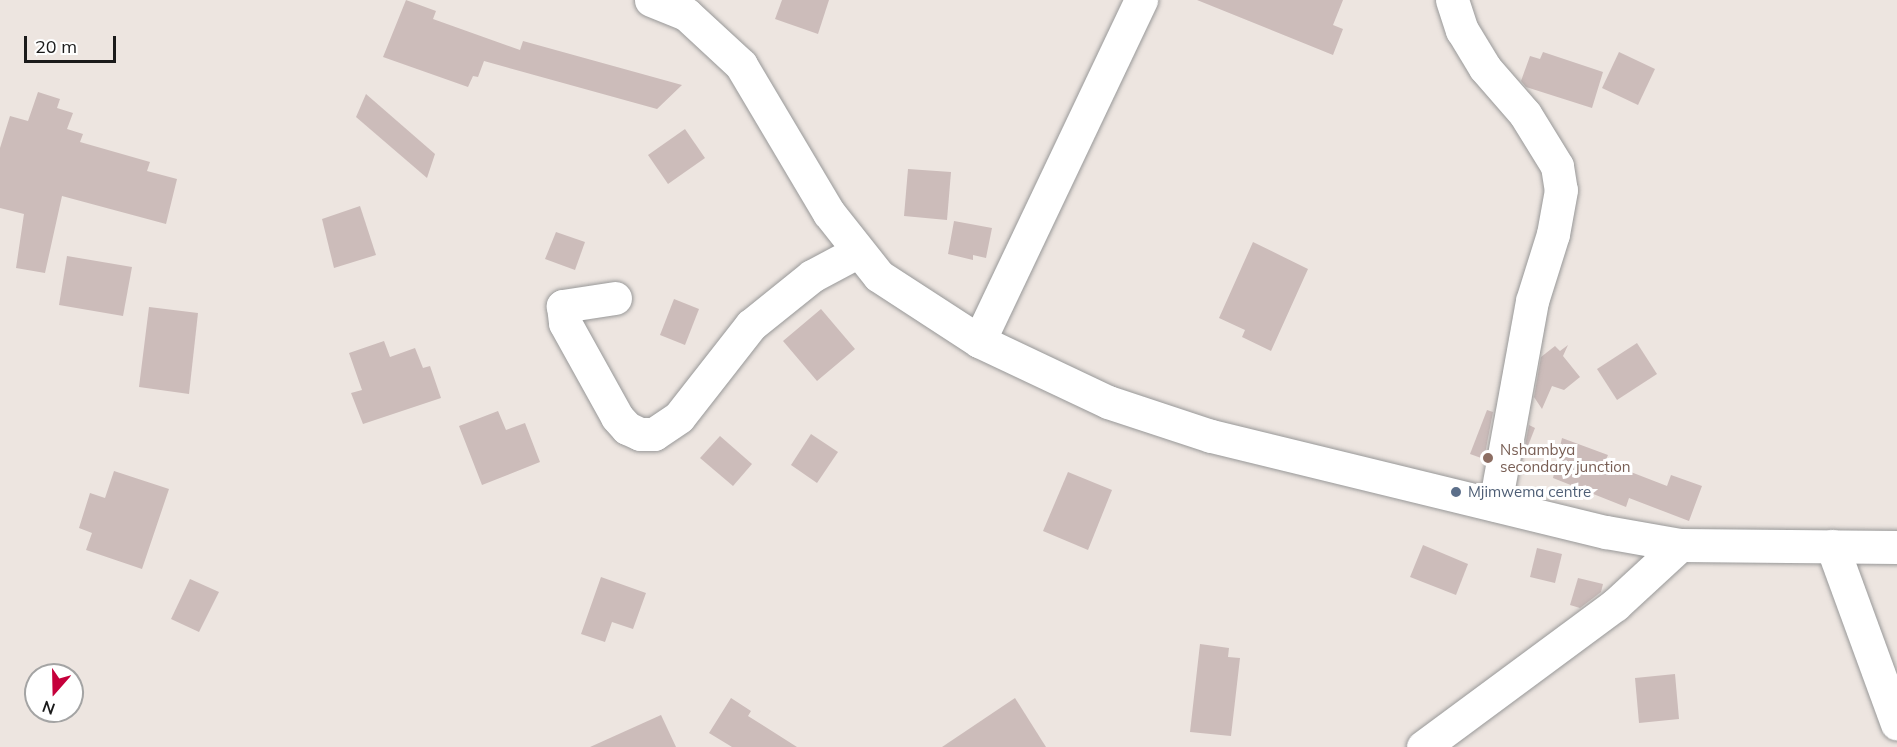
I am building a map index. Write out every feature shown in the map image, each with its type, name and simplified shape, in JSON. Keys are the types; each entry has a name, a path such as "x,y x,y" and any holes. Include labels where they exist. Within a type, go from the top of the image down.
{"street":[{"path":"651,0 686,14 741,65 829,213 879,276 979,341 1108,402 1211,436 1495,505 1547,520 1680,545 1897,547"},
{"path":"979,341 1141,0"},
{"path":"1452,0 1462,30 1485,68 1526,114 1557,166 1561,190 1553,234 1532,302 1495,505"},
{"path":"615,298 563,306 565,323 617,417 627,428 640,434 654,434 680,417 751,325 812,276 858,252"},
{"path":"1423,747 1615,605 1680,545"},
{"path":"1832,546 1897,724"}],"building":[{"path":"406,0 436,11 433,19 520,50 523,41 682,85 657,109 484,61 478,77 473,76 468,87 383,57"},
{"path":"782,0 829,0 818,34 775,19"},
{"path":"1197,0 1343,0 1333,25 1343,29 1333,55"},
{"path":"1543,52 1603,72 1592,108 1526,87 1521,81 1530,56 1540,59"},
{"path":"1619,52 1655,69 1638,105 1602,88"},
{"path":"38,92 60,99 57,108 73,113 67,129 83,134 80,142 150,162 147,171 177,179 166,224 62,196 45,273 16,268 24,214 0,208 0,148 10,116 28,121"},
{"path":"366,94 435,154 427,178 356,117"},
{"path":"685,129 705,158 668,184 648,155"},
{"path":"908,169 951,172 947,220 904,216"},
{"path":"360,206 376,255 334,268 322,219"},
{"path":"954,221 992,228 986,258 973,255 973,260 948,254"},
{"path":"556,232 585,242 575,270 545,259"},
{"path":"1253,242 1308,269 1271,351 1242,337 1245,330 1219,318"},
{"path":"67,256 132,267 123,316 59,305"},
{"path":"674,299 699,309 685,345 660,335"},
{"path":"149,307 198,313 189,394 139,387"},
{"path":"821,309 855,349 817,381 783,341"},
{"path":"384,341 390,357 415,348 423,368 430,366 441,398 363,424 351,393 362,390 349,353"},
{"path":"1637,343 1657,374 1617,400 1597,369"},
{"path":"1568,345 1563,356 1580,377 1564,390 1552,386 1542,409 1534,397 1541,357 1555,346 1560,351"},
{"path":"1487,410 1493,412 1484,459 1470,454"},
{"path":"498,411 506,430 525,423 540,462 482,485 459,426"},
{"path":"1529,425 1535,428 1522,461"},
{"path":"811,434 838,452 817,483 791,465"},
{"path":"720,436 752,464 733,486 700,458"},
{"path":"1562,438 1608,455 1605,462 1667,486 1671,475 1702,486 1689,521 1629,498 1626,507 1553,478"},
{"path":"114,471 169,489 142,569 86,550 92,533 79,528 90,493 105,498"},
{"path":"1068,472 1112,490 1088,550 1043,531"},
{"path":"1423,545 1468,564 1456,595 1410,577"},
{"path":"1537,548 1562,554 1555,583 1530,577"},
{"path":"601,577 646,593 633,629 612,622 605,642 581,634"},
{"path":"1578,578 1603,584 1601,592 1580,608 1570,605"},
{"path":"190,579 219,592 199,632 171,619"},
{"path":"1200,644 1229,648 1228,657 1240,658 1231,736 1190,732"},
{"path":"1675,674 1679,719 1639,723 1635,678"},
{"path":"731,698 751,711 748,716 797,747 732,747 709,733"},
{"path":"1015,698 1046,747 942,747"},
{"path":"661,715 676,747 590,747"}],"place":[{"name":"Nshambya secondary junction","path":"1488,458"},
{"name":"Mjimwema centre","path":"1456,492"}]}
